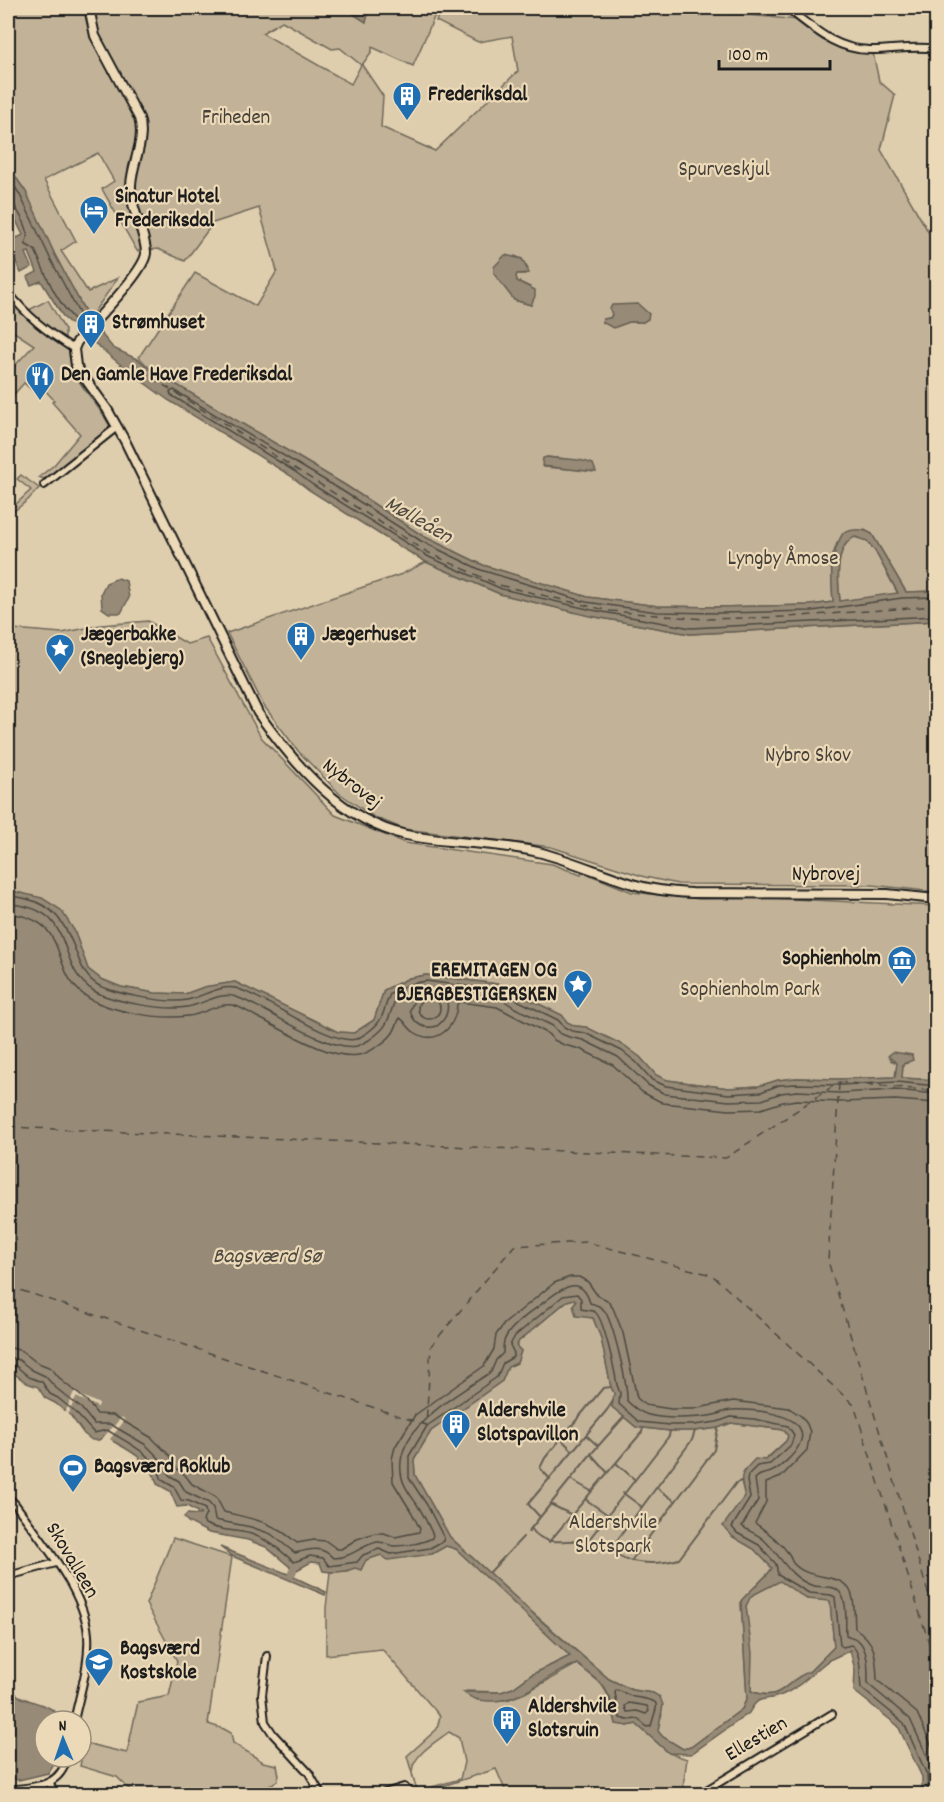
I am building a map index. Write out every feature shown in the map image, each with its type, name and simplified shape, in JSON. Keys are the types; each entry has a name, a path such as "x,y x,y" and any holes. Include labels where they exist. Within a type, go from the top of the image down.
{"street":[{"path":"8,292 26,314 74,348 146,258 146,250 131,194 142,130 139,118 95,36 89,8"},
{"path":"788,8 829,40 841,46 870,51 910,47 936,49"},
{"path":"921,8 936,13"},
{"name":"Nybrovej","path":"74,348 76,366 117,427 258,713 310,778 371,824 408,835 532,851 560,858 634,885 661,891 887,894 936,899"},
{"path":"45,485 117,427"},
{"name":"Skovalleen","path":"8,1497 56,1563 80,1601 88,1634 87,1653 76,1709"},
{"path":"8,1576 56,1563"},
{"path":"267,1656 262,1695 265,1722 309,1773 321,1794"},
{"name":"Ellestien","path":"700,1794 832,1714"},
{"path":"8,1790 50,1783 63,1769"},
{"path":"50,1783 54,1794"},
{"path":"381,1794 404,1787 412,1794"}],"green space":[{"name":"Spurveskjul","path":"8,8 438,8 413,66 372,47 372,51 362,65 383,96 381,127 435,151 518,71 512,36 478,42 436,21 441,8 681,8 798,20 831,44 848,51 873,53 879,81 895,95 881,150 936,245 936,591 906,592 872,534 865,530 837,543 831,561 833,602 811,605 658,606 588,597 483,565 423,536 345,485 150,369 139,357 195,273 256,306 277,271 259,208 213,223 185,261 158,249 137,251 102,189 114,181 98,153 44,180 76,241 61,251 88,292 118,278 89,319 55,255 26,192 8,166","holes":["282,21 332,49 340,48 361,65 351,84 262,33","515,256 522,259 528,269 525,274 516,276 517,281 530,287 531,305 514,300","612,314 644,322 629,322 613,328 604,319 610,318","547,457 566,459 585,470 544,467"]},
{"path":"8,294 26,318 69,351 74,372 110,427 50,477 44,479 39,477 54,465 80,434 52,402 54,400 44,389 34,392 24,383 8,401 8,373 34,345 8,328 10,307"},
{"path":"48,300 65,330 65,338 27,311"},
{"path":"21,475 39,488 14,511 8,506 8,499 15,505 31,490 17,479"},
{"name":"Lyngby Åmose","path":"855,537 867,541 875,551 898,594 840,601 838,575 840,556 848,541"},
{"name":"Nybro Skov","path":"426,562 500,594 590,616 690,634 936,621 936,892 872,885 678,884 645,877 551,847 404,829 374,817 339,793 299,752 264,706 227,633 402,574"},
{"name":"Sophienholm Park","path":"148,621 187,644 207,638 261,737 335,815 405,843 552,864 581,875 583,872 632,892 700,899 771,898 936,906 936,1080 902,1078 903,1064 908,1063 890,1060 897,1063 896,1077 796,1078 778,1080 759,1086 729,1088 667,1080 656,1075 640,1057 586,1027 575,1026 567,1022 562,1015 522,996 505,985 426,975 409,978 384,990 374,1020 354,1033 338,1032 235,982 204,987 185,994 155,993 121,987 101,979 88,969 74,930 14,891 8,890 8,626 13,629 62,633 101,625"},
{"name":"Aldershvile Slotspark","path":"574,1299 589,1317 593,1318 601,1338 614,1393 612,1407 636,1427 695,1431 718,1428 731,1423 784,1430 788,1436 786,1441 741,1481 745,1496 724,1526 733,1537 754,1549 772,1568 741,1601 747,1698 742,1709 691,1747 683,1749 657,1731 662,1715 653,1693 632,1690 609,1679 450,1537 415,1475 414,1459 431,1431 502,1381 508,1367 517,1363 521,1351 516,1346 519,1341 567,1301"},
{"path":"173,1538 232,1557 208,1724 231,1733 233,1743 263,1762 277,1765 279,1776 277,1781 270,1785 277,1794 134,1794 117,1777 90,1769 93,1769 93,1745 127,1753 138,1702 169,1696 177,1661 146,1604"},
{"path":"446,1546 456,1549 570,1656 531,1675 513,1688 501,1692 467,1691 477,1700 507,1700 525,1693 577,1664 602,1685 609,1697 613,1715 628,1726 636,1724 669,1753 687,1759 682,1793 507,1794 496,1769 418,1794 415,1784 418,1791 460,1779 464,1762 459,1738 449,1732 432,1744 416,1760 412,1774 407,1756 437,1729 440,1716 382,1649 326,1655 326,1608 330,1572 347,1571 366,1560 381,1555 432,1554"},
{"path":"780,1581 807,1599 830,1600 834,1647 809,1672 777,1693 761,1694 751,1691 746,1606 750,1596"}],"water":[{"path":"347,8 370,8 366,22 347,10"},
{"path":"8,166 26,192 55,255 89,319 113,348 139,360 150,369 345,485 423,536 483,565 588,597 658,606 811,605 833,602 832,566 838,542 843,533 861,530 872,534 906,592 936,591 936,621 690,634 590,616 500,594 426,562 168,400 132,374 64,318 41,281 31,285 27,277 37,272 29,252 26,253 32,267 21,273 8,245 8,236 13,233 17,238 23,235 8,204","holes":["855,537 867,541 898,593 840,601 840,556 848,541"]},
{"path":"505,255 522,259 529,273 516,276 517,281 535,290 531,305 514,300 494,274 494,267"},
{"path":"638,304 649,314 648,319 643,322 629,322 613,328 602,322 603,319 610,318 612,315 610,309 612,305"},
{"path":"543,458 587,462 593,464 596,472 542,466"},
{"path":"118,578 126,581 129,598 121,613 109,613 102,608 101,593 106,583"},
{"name":"Bagsværd Sø","path":"8,890 42,898 61,910 74,930 88,969 101,979 121,987 155,993 185,994 204,987 235,982 338,1032 354,1033 374,1020 384,990 409,978 426,975 505,985 522,996 562,1015 567,1022 575,1026 586,1027 625,1046 640,1057 656,1075 667,1080 729,1088 759,1086 778,1080 796,1078 895,1077 897,1063 888,1056 893,1052 912,1055 913,1060 903,1064 902,1078 936,1080 936,1794 922,1794 922,1777 898,1726 854,1691 855,1670 850,1650 827,1661 792,1690 774,1698 759,1701 749,1713 691,1754 669,1753 636,1724 628,1726 616,1724 610,1698 603,1685 577,1664 514,1697 489,1701 472,1698 463,1692 501,1692 513,1688 531,1675 570,1656 456,1549 446,1546 432,1554 388,1560 381,1555 366,1560 361,1570 355,1568 339,1572 323,1571 320,1563 311,1562 295,1571 266,1547 248,1540 209,1533 188,1522 184,1517 187,1514 201,1514 187,1506 177,1507 170,1491 157,1484 149,1467 136,1455 104,1436 99,1440 92,1440 84,1434 71,1416 45,1398 38,1387 27,1383 8,1369","holes":["574,1299 576,1316 593,1318 601,1338 614,1393 612,1407 636,1427 695,1431 718,1428 731,1423 784,1430 788,1436 786,1441 766,1460 755,1459 746,1468 742,1476 745,1496 723,1526 733,1537 754,1549 772,1568 741,1601 747,1698 742,1709 691,1747 683,1749 663,1737 658,1731 663,1705 660,1697 653,1693 632,1690 609,1679 540,1620 450,1537 415,1475 414,1459 431,1431 502,1381 508,1367 517,1363 521,1351 516,1346 519,1341 567,1301","780,1581 807,1599 830,1601 834,1647 809,1672 777,1693 770,1695 751,1691 752,1653 746,1606 751,1596"]},
{"path":"220,1547 288,1574 294,1574 294,1577 326,1592 325,1595 232,1556"},
{"path":"8,1686 19,1696 51,1709 33,1709 33,1769 50,1769 48,1773 19,1780 8,1778"}],"pier":[{"path":"74,1392 99,1404 98,1407 76,1397 68,1414 65,1413"},
{"path":"122,1417 125,1420 110,1439 113,1441 111,1444 104,1439 100,1441"}],"waterway":[{"path":"550,1479 540,1468 545,1458 603,1388 611,1387"},
{"path":"540,1517 528,1504 613,1401"},
{"path":"528,1532 624,1417"},
{"path":"549,1542 643,1428"},
{"path":"631,1561 714,1450 718,1428"},
{"path":"587,1542 669,1436 670,1431"},
{"path":"609,1551 692,1440 695,1431"},
{"path":"586,1435 598,1446"},
{"path":"561,1439 572,1450"},
{"path":"591,1454 607,1472"},
{"path":"616,1463 634,1479"},
{"path":"570,1479 591,1491"},
{"path":"531,1528 543,1539 588,1542 632,1561 650,1563 679,1559 736,1483 741,1481"},
{"path":"657,1488 675,1501"},
{"path":"623,1493 642,1507"},
{"path":"585,1499 627,1528"},
{"path":"550,1504 572,1515"},
{"path":"490,1572 523,1537"}],"ferry route":[{"path":"142,368 146,374 427,552 499,585 610,611 703,619 787,617 936,606"},
{"path":"8,1127 726,1158 839,1082 936,1091"},
{"path":"839,1083 828,1261 936,1619"},
{"path":"8,1286 426,1425 431,1346 514,1246 586,1242 712,1275 854,1405 936,1665"}],"place":[{"name":"Frederiksdal","path":"407,122"},
{"name":"Sinatur Hotel Frederiksdal","path":"94,236"},
{"name":"Strømhuset","path":"91,350"},
{"name":"Den Gamle Have Frederiksdal","path":"40,402"},
{"name":"Jægerhuset","path":"301,662"},
{"name":"Jægerbakke (Sneglebjerg)","path":"60,674"},
{"name":"Sophienholm","path":"902,986"},
{"name":"EREMITAGEN OG BJERGBESTIGERSKEN","path":"578,1010"},
{"name":"Aldershvile Slotspavillon","path":"456,1450"},
{"name":"Bagsværd Roklub","path":"73,1494"},
{"name":"Bagsværd Kostskole","path":"99,1688"},
{"name":"Aldershvile Slotsruin","path":"507,1746"}],"park label":[{"name":"Friheden","path":"236,119"}],"water label":[{"name":"Mølleåen","path":"418,521"}]}
